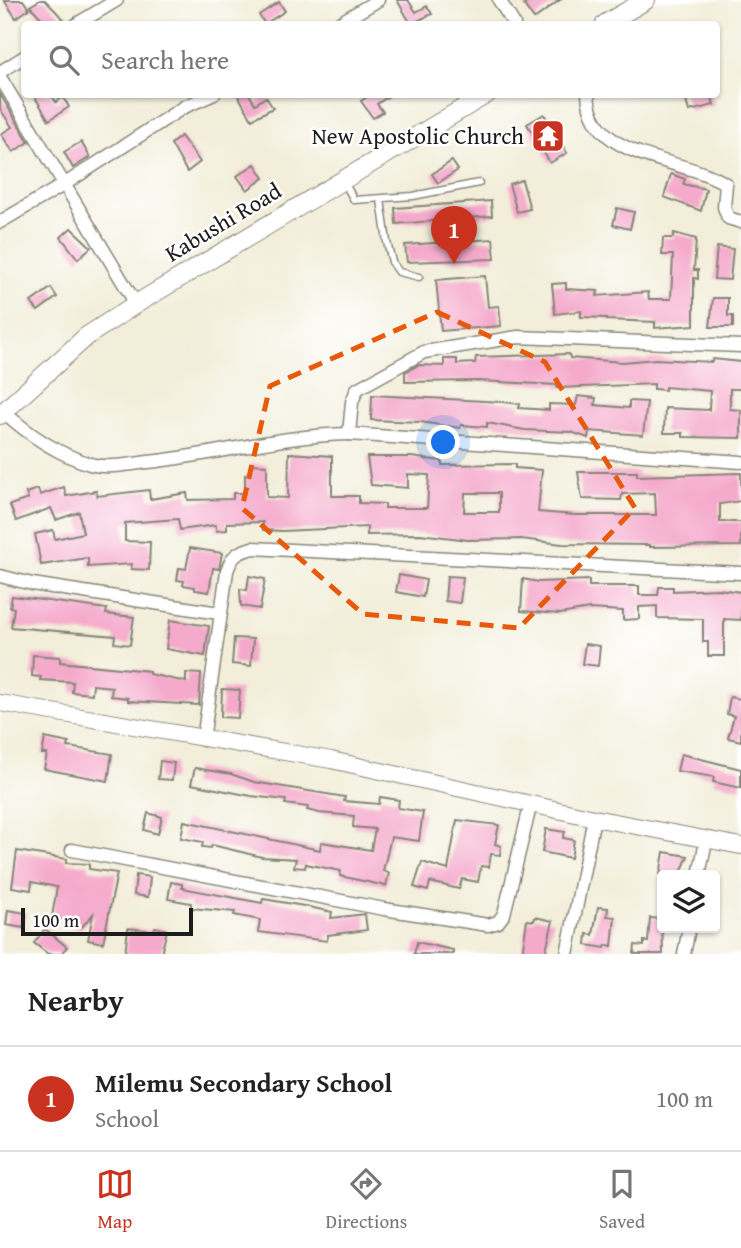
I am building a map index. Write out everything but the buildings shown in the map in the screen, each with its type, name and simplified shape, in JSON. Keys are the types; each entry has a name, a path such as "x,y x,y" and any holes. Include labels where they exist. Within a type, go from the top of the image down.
{"main road":[{"path":"610,21 646,0"},
{"name":"Kabushi Road","path":"2,413 87,336 136,303 480,98"}],"street":[{"path":"82,21 117,0"},
{"path":"343,21 377,0"},
{"path":"499,0 512,21"},
{"path":"21,59 0,75 136,303"},
{"path":"0,222 65,184 184,107 205,98"},
{"path":"589,98 592,118 612,141 667,163 711,175 726,184 724,207 728,218 741,222"},
{"path":"349,435 352,402 357,389 424,352 518,337 741,346"},
{"path":"2,413 27,432 92,464 124,465 194,457 255,444 320,435 741,462"},
{"path":"203,740 219,613 232,557 252,548 741,573"},
{"path":"0,576 32,584 219,613"},
{"path":"0,703 331,760 594,818 741,846"},
{"path":"72,850 384,909 488,925 498,922 504,914 531,803"},
{"path":"567,954 594,818"},
{"path":"700,870 706,841"},
{"path":"684,954 688,933"}],"lane":[{"path":"343,180 354,200 381,200 479,183"},
{"path":"381,200 392,262 399,272 419,277"}],"highlighted area":[{"path":"437,312 545,362 635,508 519,628 363,614 242,508 270,386"}],"place":[{"name":"New Apostolic Church","path":"548,136"},
{"name":"Milemu Secondary School","path":"454,264"}]}
